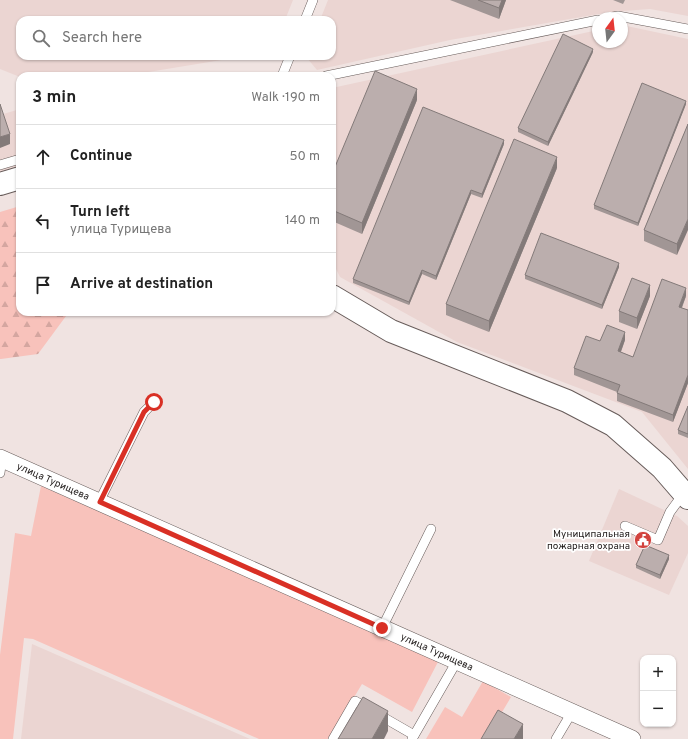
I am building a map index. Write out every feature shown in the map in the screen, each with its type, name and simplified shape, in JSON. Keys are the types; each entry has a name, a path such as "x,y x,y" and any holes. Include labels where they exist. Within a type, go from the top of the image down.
{"street":[{"path":"0,184 16,179"},
{"path":"336,298 391,331 567,401 613,425 662,468 686,496"},
{"name":"улица Турищева","path":"1,463 100,502 572,712 624,738"}],"lane":[{"path":"307,16 313,0"},
{"path":"628,18 688,30"},
{"path":"336,74 592,21"},
{"path":"284,72 288,60"},
{"path":"0,165 16,160"},
{"path":"100,502 144,412 154,402"},
{"path":"625,526 658,540 670,512 686,496"},
{"path":"382,628 431,529"},
{"path":"333,739 355,701 413,737 457,661"},
{"path":"556,739 572,712"}],"shaded area":[{"path":"0,0 293,0 287,16 16,16 16,60 222,60 148,72 16,72 16,75 0,69"},
{"path":"328,0 688,0 688,16 650,9 592,12 592,15 450,40 317,70 309,60 336,60 336,16 322,16"},
{"path":"628,26 688,39 688,469 642,412 457,342 340,277 336,269 336,87 592,31 592,48 628,48"},
{"path":"16,110 16,171 0,177 0,115"},
{"name":"Муниципальная пожарная охрана","path":"619,489 677,516 688,526 688,553 669,595 589,561"},
{"path":"32,644 250,739 21,739"}],"green space":[{"path":"16,207 16,316 66,316 38,354 0,359 0,212"},
{"path":"41,486 439,660 412,712 362,684 329,739 259,739 33,639 24,638 13,739 0,739 0,655 15,533 31,536"},
{"path":"483,681 511,697 486,739 426,739 445,707 462,717"}],"building":[{"path":"478,0 502,0 499,8"},
{"path":"563,34 593,49 548,142 518,128"},
{"path":"375,71 417,89 362,223 336,212 336,164"},
{"path":"642,83 686,101 638,223 594,205"},
{"path":"0,104 10,134 0,137"},
{"path":"423,107 504,140 482,194 471,190 436,276 422,270 409,302 353,279"},
{"path":"688,124 688,219 677,244 644,230"},
{"path":"514,139 557,157 489,321 446,304"},
{"path":"541,233 619,263 602,305 525,275"},
{"path":"632,278 650,285 637,318 619,311"},
{"path":"662,279 686,288 679,307 688,310 688,375 673,415 617,393 620,385 574,368 586,336 600,341 607,325 625,332 618,351 633,357"},
{"path":"688,406 688,434 678,430"},
{"path":"645,545 669,555 660,575 636,565"},
{"path":"363,697 388,711 372,739 338,739"},
{"path":"498,710 523,724 514,739 481,739"}],"place":[{"name":"Муниципальная пожарная охрана","path":"643,540"}],"route":[{"path":"154,402 144,412 100,502 382,628"}]}
